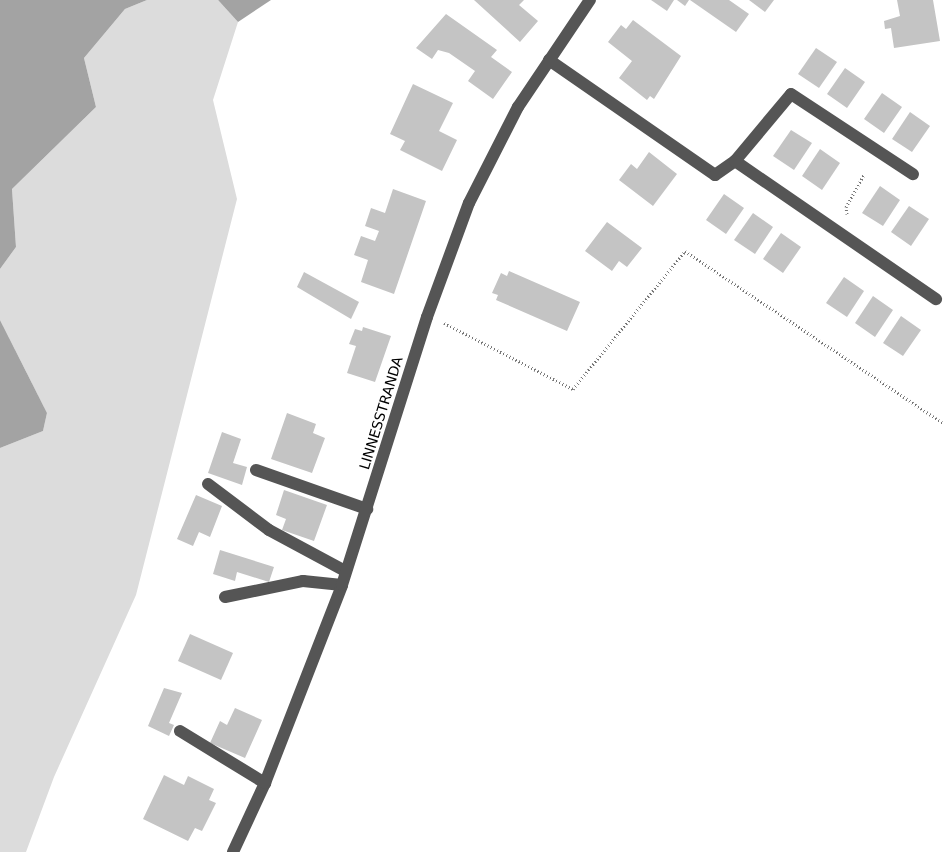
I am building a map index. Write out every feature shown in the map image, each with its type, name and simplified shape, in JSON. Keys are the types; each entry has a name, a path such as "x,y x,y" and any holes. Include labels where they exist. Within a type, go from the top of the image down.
{"street":[{"name":"LINNESSTRANDA","path":"233,852 265,783 342,585 427,316 469,203 501,136 548,60 590,0"},
{"path":"548,60 715,175 736,161 791,94 913,174"},
{"path":"736,161 838,234 936,299"},
{"path":"256,470 367,509"},
{"path":"208,484 269,530 345,572"},
{"path":"225,597 303,581 342,585"},
{"path":"180,731 265,783"}],"path":[{"path":"838,234 864,174"},
{"path":"427,316 513,354 573,389 685,251 943,423"}],"shaded area":[{"path":"0,0 147,0 125,9 84,58 96,107 12,189 16,247 0,269"},
{"path":"147,0 218,0 238,22 213,100 237,199 136,595 54,777 26,852 0,852 0,448 43,431 47,413 0,320 0,269 16,247 12,189 96,107 84,58 125,9"},
{"path":"218,0 271,0 238,22"},
{"path":"0,320 47,413 43,431 0,448"}],"building":[{"path":"474,0 524,0 519,5 538,21 520,42"},
{"path":"651,0 674,0 667,11"},
{"path":"677,0 689,0 685,6"},
{"path":"690,0 729,0 749,14 736,32"},
{"path":"749,0 774,0 765,12"},
{"path":"897,0 933,0 940,41 894,48 891,28 885,29 884,21 900,16"},
{"path":"446,14 497,50 491,57 512,72 493,99 468,81 475,71 449,53 438,50 432,59 416,48"},
{"path":"633,20 681,56 654,99 650,96 647,100 619,78 632,61 608,42 621,25 626,29"},
{"path":"816,48 837,62 819,88 798,74"},
{"path":"845,68 865,82 847,108 827,94"},
{"path":"413,84 453,103 439,131 457,140 442,171 400,150 405,141 390,134"},
{"path":"882,93 902,107 884,133 864,119"},
{"path":"910,112 930,126 912,152 892,139"},
{"path":"791,130 812,143 794,170 773,156"},
{"path":"820,149 840,163 822,190 802,176"},
{"path":"649,152 677,174 653,206 619,180 631,164 637,169"},
{"path":"880,186 900,200 883,226 862,213"},
{"path":"393,189 426,201 394,294 361,282 368,260 354,255 361,236 375,241 379,231 365,226 371,208 385,213"},
{"path":"724,194 744,208 726,234 706,220"},
{"path":"909,206 929,219 911,246 891,232"},
{"path":"753,213 773,227 755,254 734,240"},
{"path":"607,222 642,248 627,267 619,261 612,271 585,251"},
{"path":"781,233 801,247 783,273 763,259"},
{"path":"509,271 580,302 567,331 496,300 498,295 492,293 501,273 507,276"},
{"path":"304,272 359,302 351,319 297,287"},
{"path":"844,277 864,291 847,317 826,303"},
{"path":"873,296 893,310 875,337 855,323"},
{"path":"901,316 921,330 903,356 883,343"},
{"path":"363,327 391,336 375,382 347,373 356,346 349,344 355,329 362,331"},
{"path":"287,413 316,424 313,433 325,438 312,473 271,459"},
{"path":"222,432 241,439 233,463 247,467 242,485 208,473"},
{"path":"284,490 327,505 314,541 282,530 286,519 276,515"},
{"path":"196,495 222,506 210,537 199,532 193,546 177,539"},
{"path":"220,550 274,567 269,582 237,572 235,581 213,574"},
{"path":"190,634 233,653 221,680 178,661"},
{"path":"164,688 182,693 169,723 174,725 169,736 148,726"},
{"path":"235,708 262,720 245,758 210,743 220,721 227,725"},
{"path":"164,775 184,785 188,776 214,789 209,800 216,803 202,831 195,828 188,841 143,819"}]}
